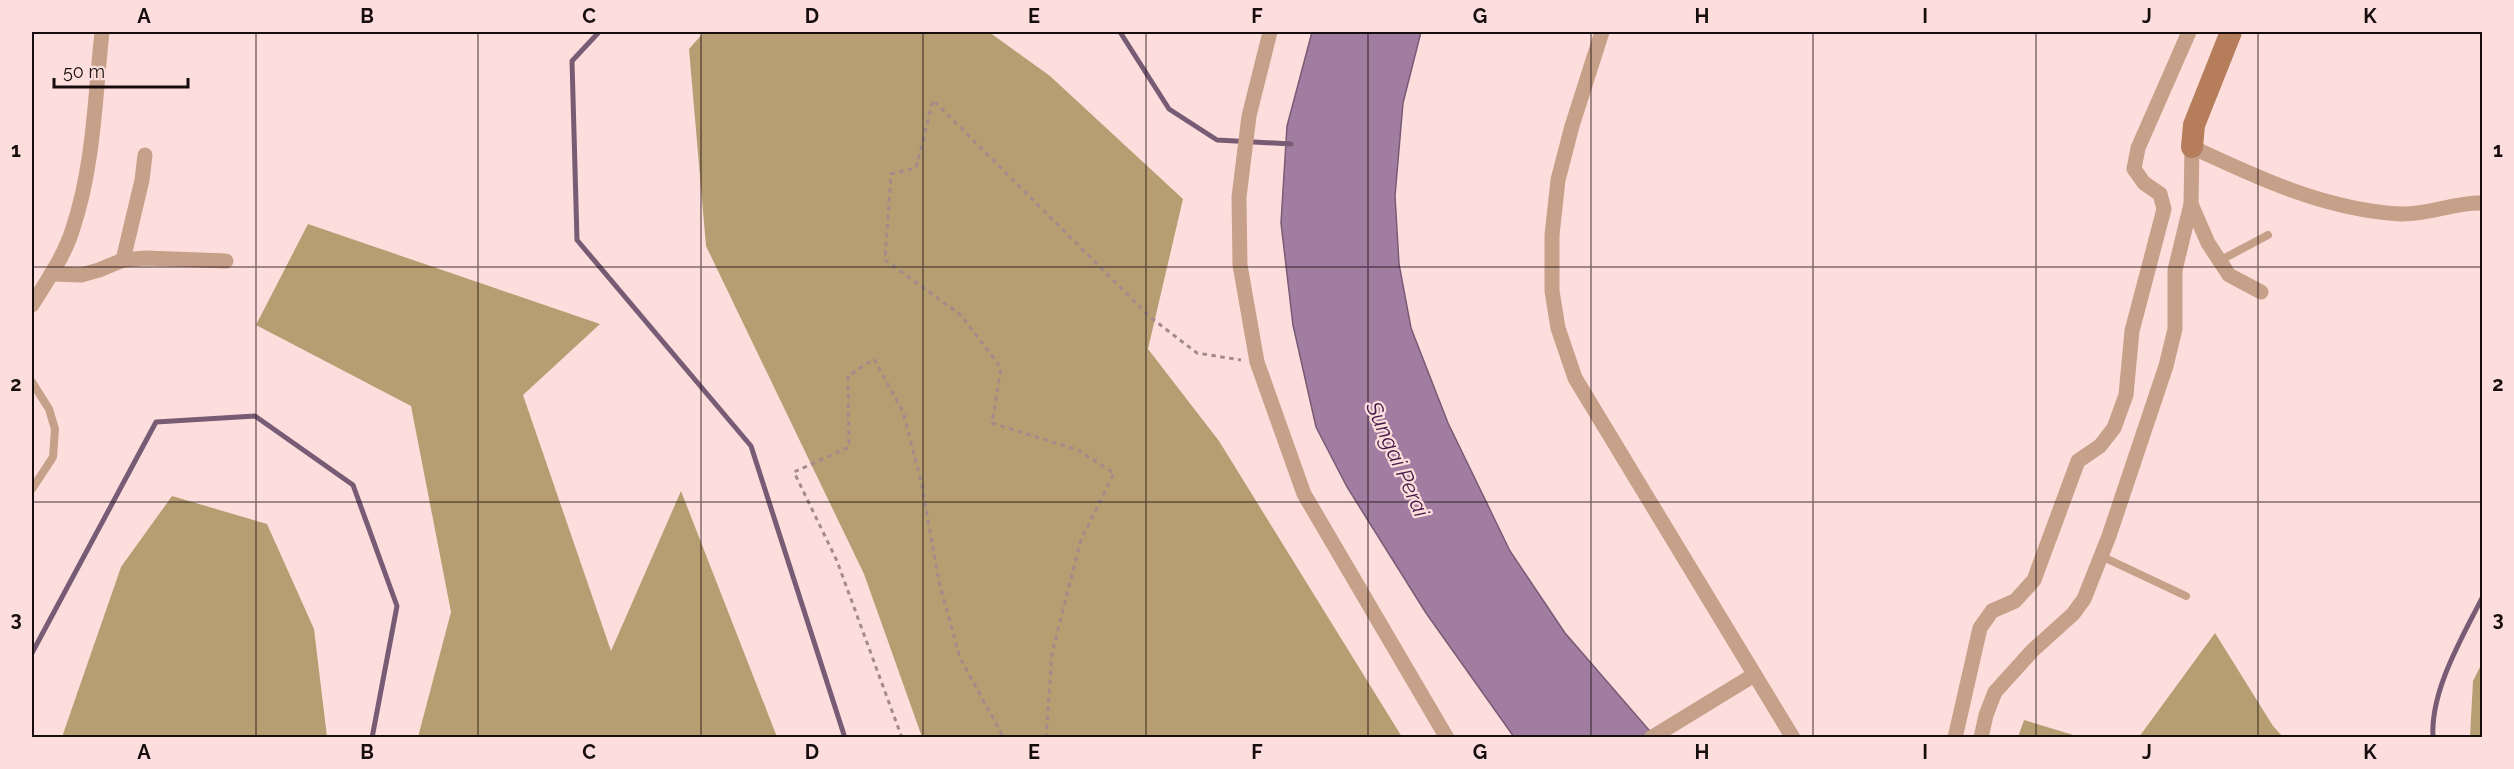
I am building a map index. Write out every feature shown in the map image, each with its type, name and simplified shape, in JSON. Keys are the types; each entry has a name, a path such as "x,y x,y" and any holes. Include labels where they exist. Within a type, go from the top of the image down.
{"street":[{"path":"32,304 51,274 73,229 86,178 102,32"},
{"path":"1270,32 1249,116 1239,197 1240,265 1257,362 1304,494 1448,738"},
{"path":"1602,32 1572,126 1558,180 1552,235 1552,291 1558,328 1575,378 1793,738"},
{"path":"1955,738 1980,628 1992,611 2015,601 2034,580 2078,461 2100,446 2114,428 2126,395 2132,331 2164,209 2160,194 2144,183 2134,169 2138,148 2189,32"},
{"path":"1981,738 1986,715 1995,692 2032,651 2073,614 2084,599 2101,556 2166,366 2175,329 2175,270 2191,204 2194,124 2231,32"},
{"path":"2192,147 2293,192 2357,208 2403,214 2463,202 2482,203"},
{"path":"123,260 142,180 145,155"},
{"path":"2191,204 2218,262 2229,275 2261,292"},
{"path":"51,274 81,274 99,270 123,260 146,258 226,261"},
{"path":"1651,738 1754,675"}],"lane":[{"path":"2218,262 2268,235"},
{"path":"32,382 49,409 55,429 53,457 32,489"},
{"path":"2101,556 2186,596"}],"path":[{"path":"1046,738 1052,653 1081,540 1114,473 1078,450 992,423 1001,368 961,315 885,260 891,174 916,168 933,100 1150,317 1197,352 1257,362"},
{"path":"902,738 837,561 794,472 849,447 848,376 874,359 903,412 921,481 939,582 960,658 1004,738"}],"shaded area":[{"path":"704,32 989,32 1050,76 1183,199 1148,349 1219,441 1402,737 922,737 864,574 706,246 689,49"},
{"path":"308,224 600,324 523,395 611,651 681,491 777,737 418,737 451,612 411,406 256,325"},
{"path":"172,496 267,524 314,629 327,737 62,737 121,567"},
{"path":"2215,633 2273,726 2283,737 2139,737"},
{"path":"2482,663 2482,737 2470,737 2473,681"},
{"path":"2024,720 2080,737 2018,737"}],"water":[{"name":"Sungai Perai","path":"1312,32 1421,32 1403,103 1395,196 1399,264 1411,328 1448,423 1510,551 1565,633 1655,737 1514,737 1426,613 1347,487 1316,427 1293,325 1281,223 1287,126"}],"waterway":[{"path":"599,32 572,61 577,240 751,446 845,738"},
{"path":"1120,32 1169,109 1217,140 1291,144"},
{"path":"32,653 156,422 255,416 353,485 397,606 372,738"},
{"path":"2433,738 2433,720 2442,684 2457,647 2482,598"}]}
